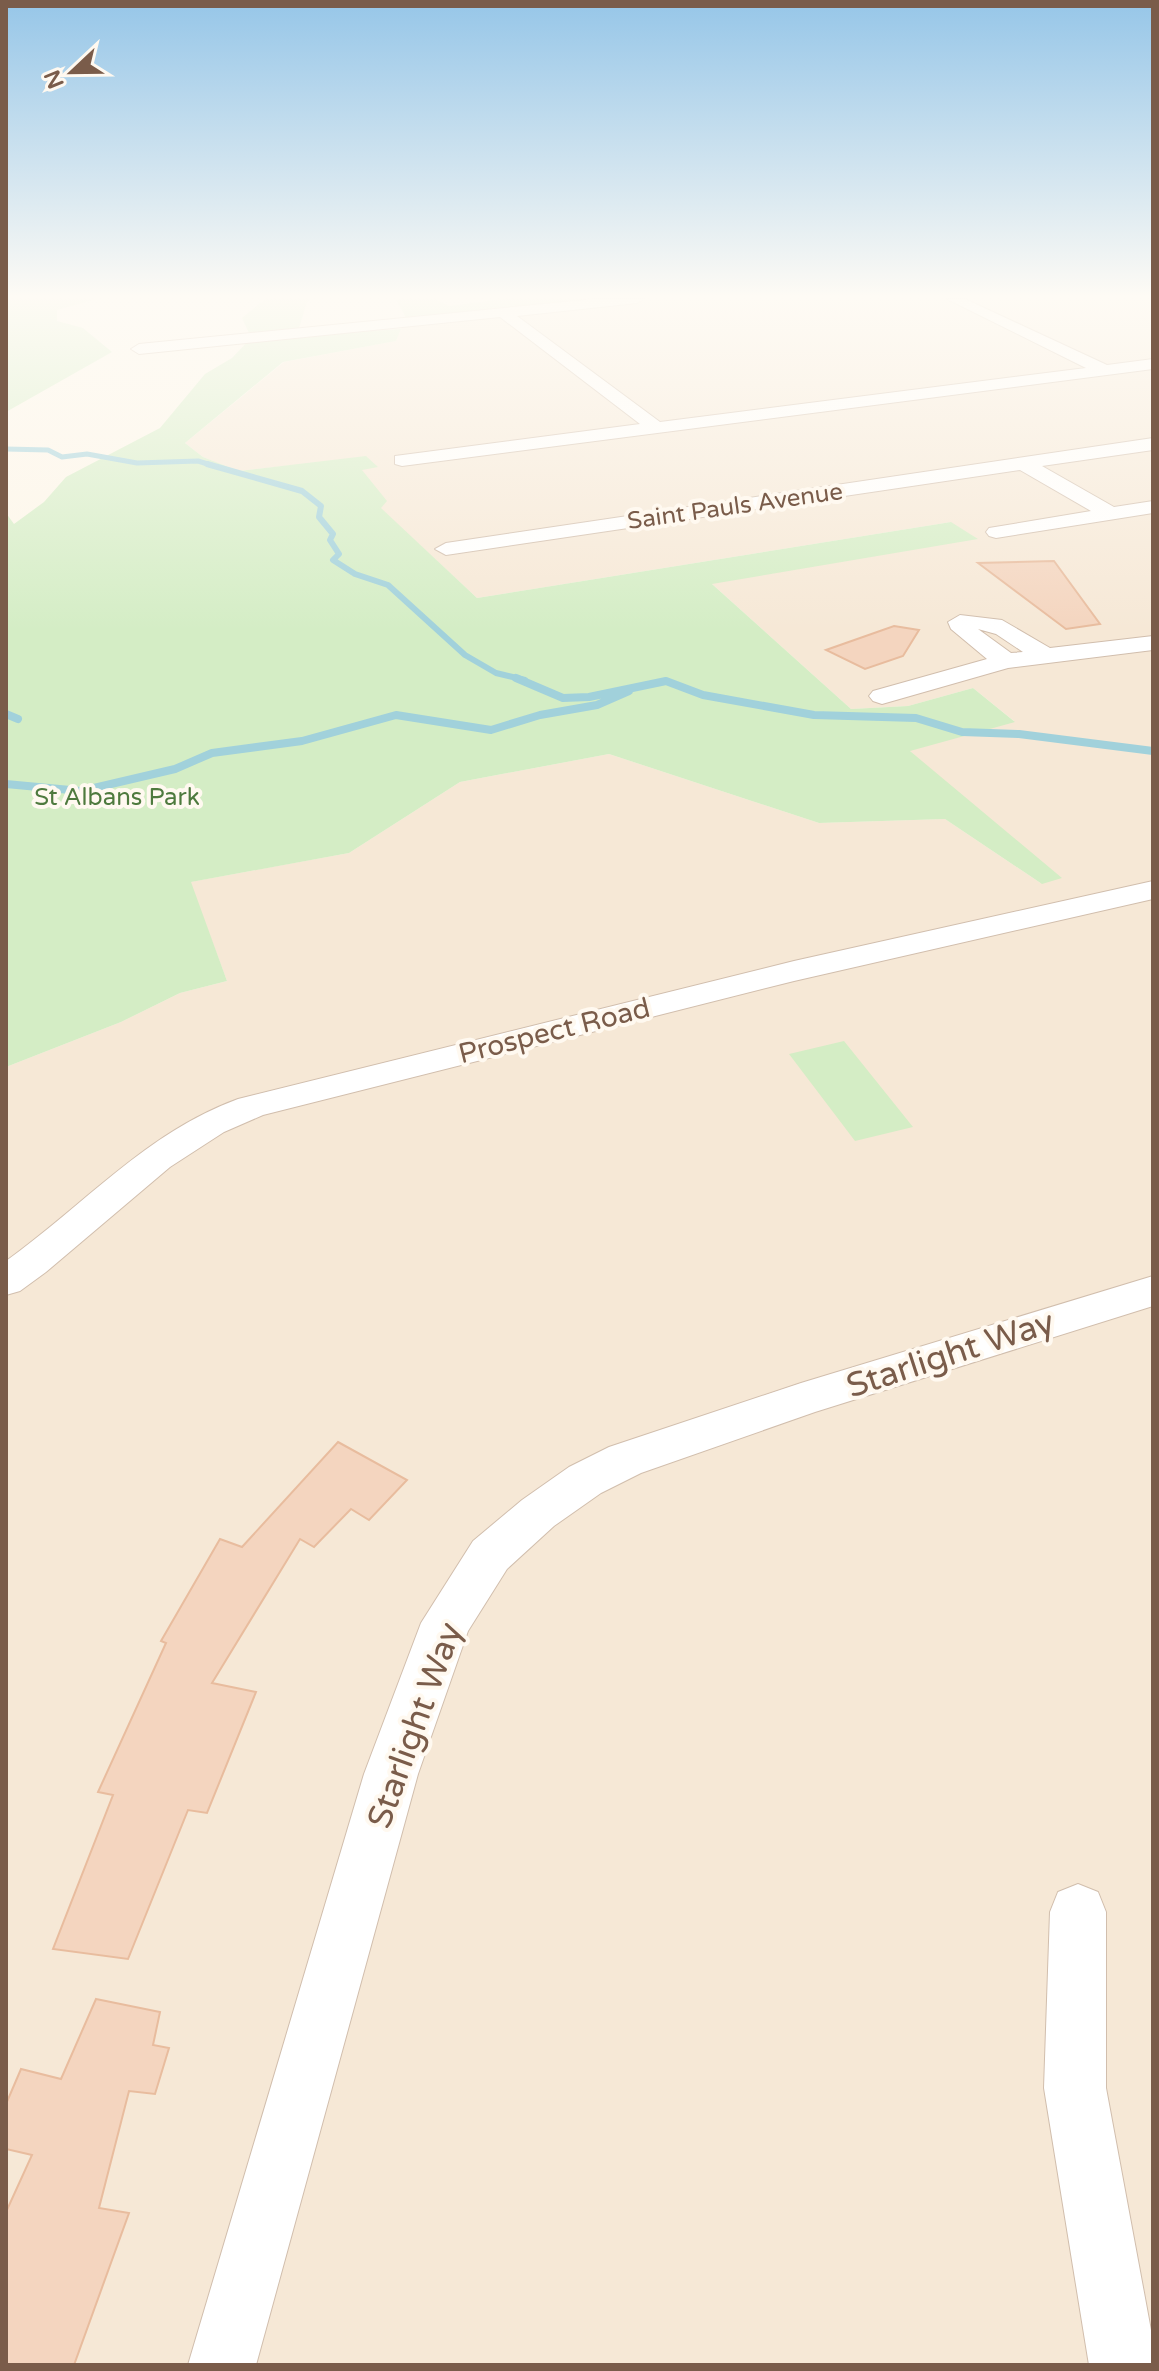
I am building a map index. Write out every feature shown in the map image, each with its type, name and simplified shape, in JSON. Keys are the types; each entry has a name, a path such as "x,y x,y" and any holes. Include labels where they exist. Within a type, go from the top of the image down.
{"street":[{"path":"633,410 657,428"},
{"path":"402,460 798,410"},
{"name":"Saint Pauls Avenue","path":"446,549 1153,444"},
{"path":"1024,464 1110,513"},
{"path":"996,532 1153,507"},
{"path":"1006,661 963,629 960,622 979,619 997,623 1042,654"},
{"path":"882,696 1006,661 1042,654 1153,643"},
{"name":"Prospect Road","path":"6,1281 62,1240 177,1145 247,1108 292,1094 794,971 1153,890"},
{"name":"Starlight Way","path":"222,2365 391,1774 446,1623 490,1555 538,1513 585,1480 625,1460 801,1400 1153,1291"},
{"path":"1078,1912 1075,2088 1123,2365"}],"shaded area":[{"path":"226,410 1153,410 1153,2365 6,2365 6,1067 121,1022 180,993 227,981 190,882 349,853 460,782 609,754 819,823 945,819 1042,884 909,750 1014,721 973,688 908,706 851,709 711,583 951,522 477,598 380,508 293,465 239,471 203,457 185,443"}],"green space":[{"name":"St Albans Park","path":"175,410 225,410 185,443 203,457 239,471 366,456 378,467 362,470 387,501 381,508 477,598 951,522 978,539 712,584 851,709 908,706 973,688 1015,722 910,751 1062,878 1042,884 945,819 819,823 609,754 460,782 349,853 191,882 227,981 180,993 121,1022 6,1067 6,513 14,524 44,502 66,477 160,428"},
{"path":"844,1041 913,1127 855,1141 789,1054"}],"building":[{"path":"1054,561 1100,624 1066,629 978,563"},
{"path":"894,626 919,630 903,656 865,669 826,650"},
{"path":"338,1442 407,1480 369,1520 351,1509 314,1547 300,1539 212,1683 256,1692 207,1813 188,1810 128,1959 53,1949 113,1795 98,1792 166,1643 161,1641 220,1539 242,1547"},
{"path":"96,1999 160,2012 153,2045 169,2048 155,2094 129,2091 99,2208 129,2213 74,2365 6,2365 6,2212 32,2155 6,2149 6,2104 21,2069 61,2079"}],"waterway":[{"path":"6,449 48,450 62,457 87,454 137,463 198,461 214,466"},
{"path":"207,464 214,466"},
{"path":"214,466 302,491 321,506 319,517 333,534 330,540 339,554 333,560 355,574 388,585 465,655 496,673 525,680"},
{"path":"516,678 563,698 589,697 666,681 703,695 814,715 916,718 962,732 1019,734 1153,751"},
{"path":"6,784 81,791 175,769 212,753 302,741 396,715 491,730 540,715 597,705 629,691"},
{"path":"6,714 18,719"}]}
